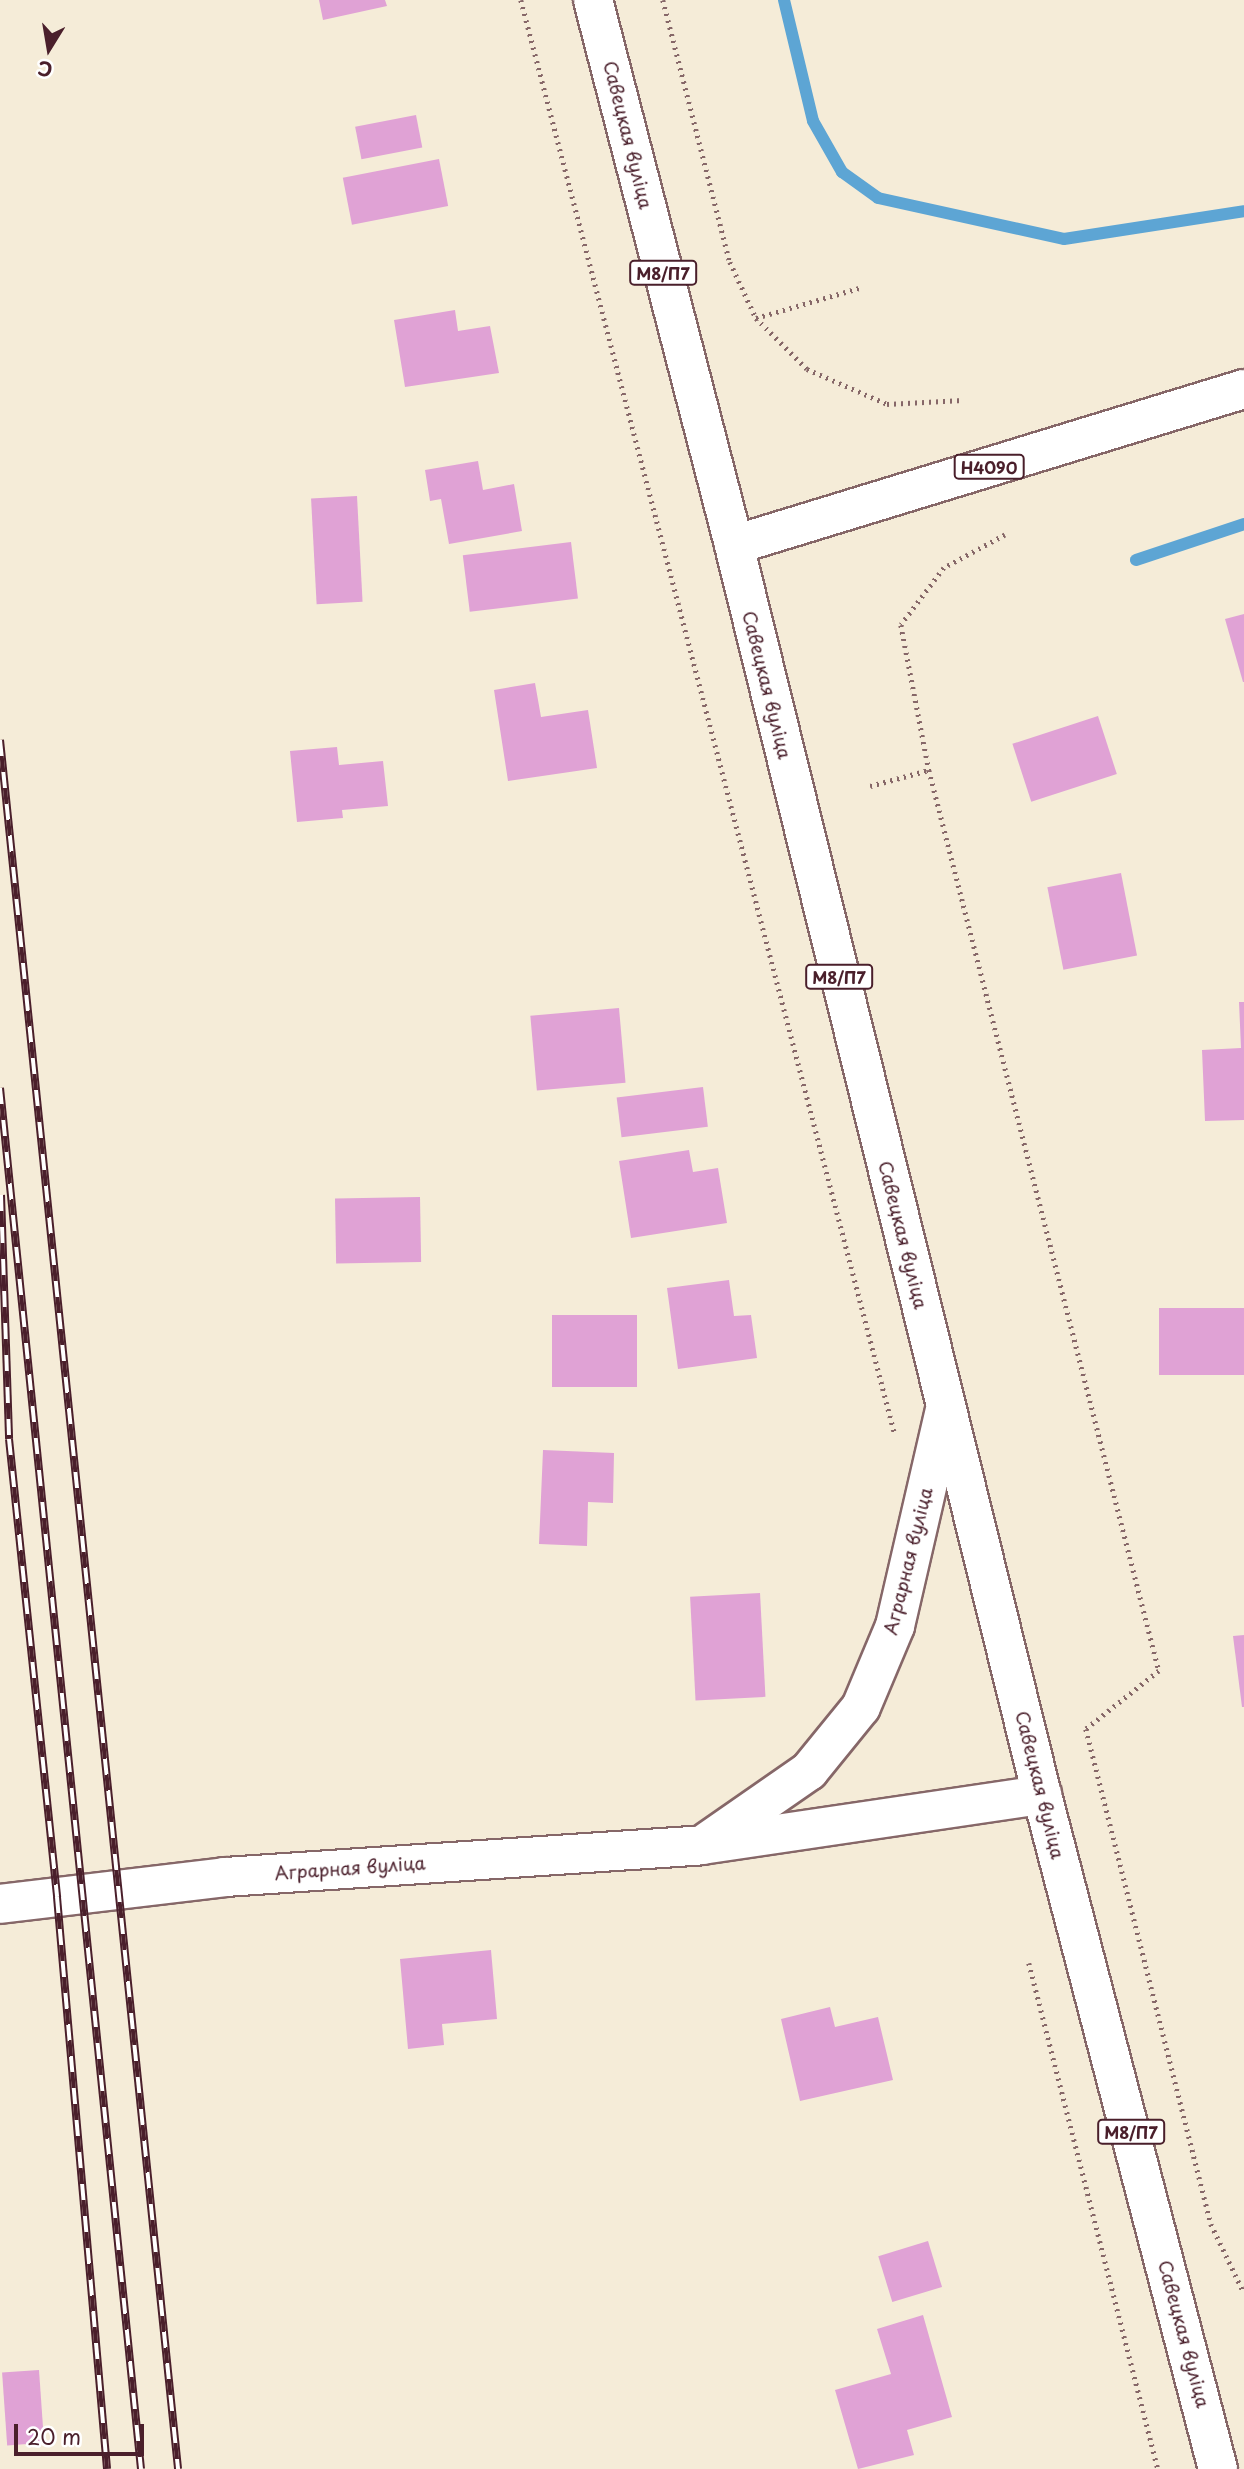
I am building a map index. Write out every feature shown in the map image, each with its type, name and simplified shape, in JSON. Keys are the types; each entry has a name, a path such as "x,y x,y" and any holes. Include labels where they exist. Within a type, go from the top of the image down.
{"main road":[{"name":"Савецкая вуліца","path":"593,0 734,545 1042,1795 1219,2469"},
{"name":"Н4090","path":"734,545 1244,389"},
{"name":"Аграрная вуліца","path":"702,1845 809,1771 861,1707 895,1626 945,1409"},
{"name":"Аграрная вуліца","path":"0,1904 225,1877 702,1845 1042,1795"}],"path":[{"path":"521,0 897,1442"},
{"path":"663,0 730,262 756,318 807,369 887,404 963,400"},
{"path":"756,318 863,287"},
{"path":"1005,535 944,568 901,625 929,770 1159,1671 1086,1729 1211,2224 1244,2293"},
{"path":"870,786 929,770"},
{"path":"1029,1962 1158,2469"}],"building":[{"path":"319,0 385,0 387,6 323,20"},
{"path":"416,115 422,147 361,159 355,127"},
{"path":"439,159 448,206 352,225 343,178"},
{"path":"455,310 458,331 490,326 499,373 405,387 394,320"},
{"path":"478,461 483,490 514,484 522,531 449,544 441,499 430,501 425,470"},
{"path":"357,496 363,602 317,604 311,498"},
{"path":"571,542 578,599 470,612 463,555"},
{"path":"1244,614 1244,682 1243,682 1225,619"},
{"path":"535,683 541,717 588,710 597,768 508,781 494,690"},
{"path":"1098,716 1117,774 1031,802 1012,744"},
{"path":"337,747 339,765 383,761 388,806 342,810 343,818 297,822 290,751"},
{"path":"1121,873 1137,955 1063,970 1047,887"},
{"path":"1239,1002 1244,1002 1244,1120 1205,1121 1202,1050 1241,1048"},
{"path":"619,1008 626,1083 537,1090 530,1016"},
{"path":"703,1087 708,1127 622,1137 617,1098"},
{"path":"689,1150 693,1172 718,1168 727,1223 631,1238 619,1161"},
{"path":"420,1197 421,1262 336,1263 335,1198"},
{"path":"729,1280 734,1316 751,1315 757,1358 678,1369 667,1288"},
{"path":"1159,1308 1244,1308 1244,1375 1159,1375"},
{"path":"552,1315 637,1315 637,1387 552,1387"},
{"path":"543,1450 614,1453 613,1503 588,1502 587,1546 539,1544"},
{"path":"760,1593 765,1697 696,1701 690,1597"},
{"path":"1244,1635 1244,1707 1242,1707 1233,1636"},
{"path":"491,1950 497,2019 442,2024 444,2045 408,2049 400,1959"},
{"path":"830,2007 835,2027 878,2017 893,2080 800,2101 781,2019"},
{"path":"928,2241 942,2287 892,2302 878,2256"},
{"path":"923,2315 952,2417 907,2430 914,2455 858,2469 835,2390 891,2374 877,2329"},
{"path":"39,2370 44,2443 7,2445 2,2373"}],"waterway":[{"path":"784,0 813,121 842,172 878,198 1064,239 1244,211"},
{"path":"1136,560 1244,524"}],"railway":[{"path":"0,740 178,2469"},
{"path":"0,1088 141,2469"},
{"path":"1,1195 9,1439 57,1897 107,2469"}]}
